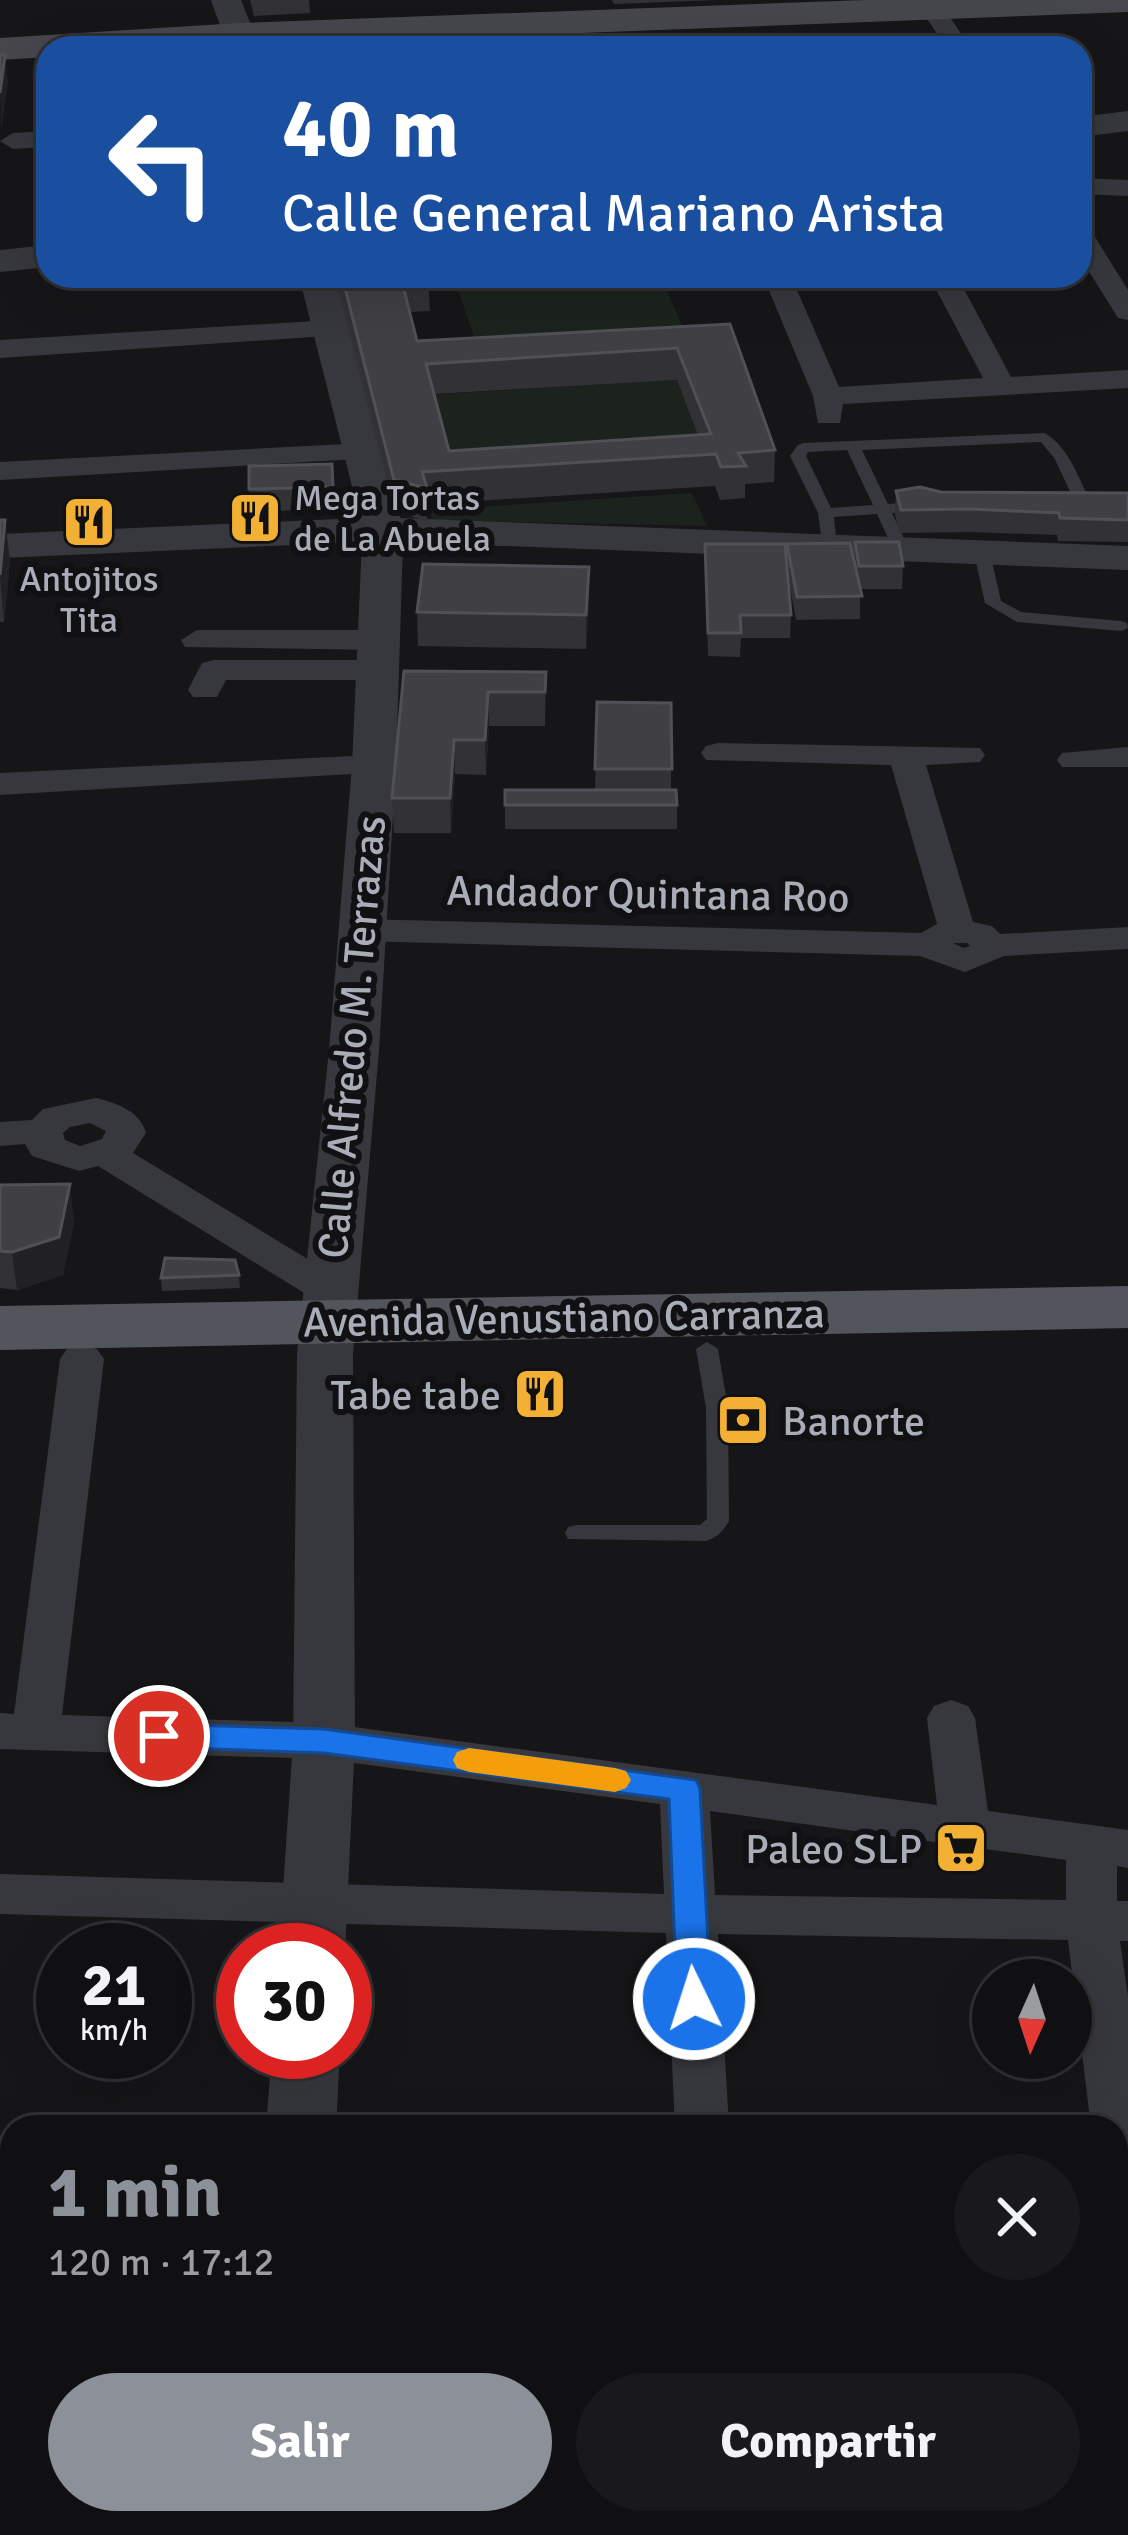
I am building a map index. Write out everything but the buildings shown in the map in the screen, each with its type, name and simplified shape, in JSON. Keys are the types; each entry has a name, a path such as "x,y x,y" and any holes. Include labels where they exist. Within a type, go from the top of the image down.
{"main road":[{"path":"773,5 1128,1"},
{"path":"59,36 926,2"},
{"path":"139,36 236,27"},
{"path":"0,39 36,37"},
{"path":"0,49 36,46"},
{"name":"Avenida Venustiano Carranza","path":"0,1328 1128,1307"},
{"name":"Avenida Venustiano Carranza","path":"0,1360 82,1358 327,1322 707,1349 1128,1341"}],"street":[{"path":"926,2 950,36"},
{"path":"1092,126 1128,121"},
{"path":"13,141 36,140"},
{"path":"1092,186 1128,188"},
{"path":"1092,254 1128,312"},
{"path":"0,261 36,257"},
{"name":"Calle Alfredo M. Terrazas","path":"314,1923 324,1741 327,1322 354,1050 374,765 383,529 321,288"},
{"path":"782,288 828,406 1128,379"},
{"path":"949,288 1002,387"},
{"path":"0,349 333,329"},
{"path":"0,471 364,452"},
{"path":"0,546 383,529 828,530 901,550 1128,558"},
{"path":"197,640 378,655"},
{"path":"205,690 214,670 378,655"},
{"path":"718,753 968,754"},
{"path":"905,754 963,956"},
{"path":"1074,760 1128,757"},
{"path":"0,784 374,765"},
{"name":"Andador Quintana Roo","path":"361,931 963,956 1128,938"},
{"path":"0,1135 43,1131 69,1112 108,1113 118,1118 126,1132 106,1154 327,1322"},
{"path":"82,1358 18,1732 324,1741 1110,1846 1123,2115"},
{"path":"951,1718 965,1827"},
{"path":"684,1789 701,2115"},
{"path":"0,1894 285,1923"},
{"path":"372,1924 688,1914 1110,1922"},
{"path":"302,2115 304,2079"}],"lane":[{"path":"946,504 885,508 828,530 798,456 803,448 852,444 1046,437 1062,458 1082,501 1058,502"},
{"path":"852,444 901,550"},
{"path":"982,553 993,603 1017,617 1121,626"},
{"path":"576,1533 706,1533 718,1521 717,1408 707,1349"}],"shaded area":[{"path":"457,288 665,288 691,345 482,359"},
{"path":"677,380 710,466 450,483 427,395"},
{"path":"692,493 707,526 432,520 429,510"}],"slow traffic":[{"path":"469,1760 615,1780"}],"place":[{"name":"Mega Tortas de La Abuela","path":"255,518"},
{"name":"Antojitos Tita","path":"89,522"},
{"name":"Tabe tabe","path":"540,1394"},
{"name":"Banorte","path":"743,1420"},
{"name":"Paleo SLP","path":"961,1848"}],"route":[{"path":"159,1736 324,1741 684,1789 694,1999"}]}
